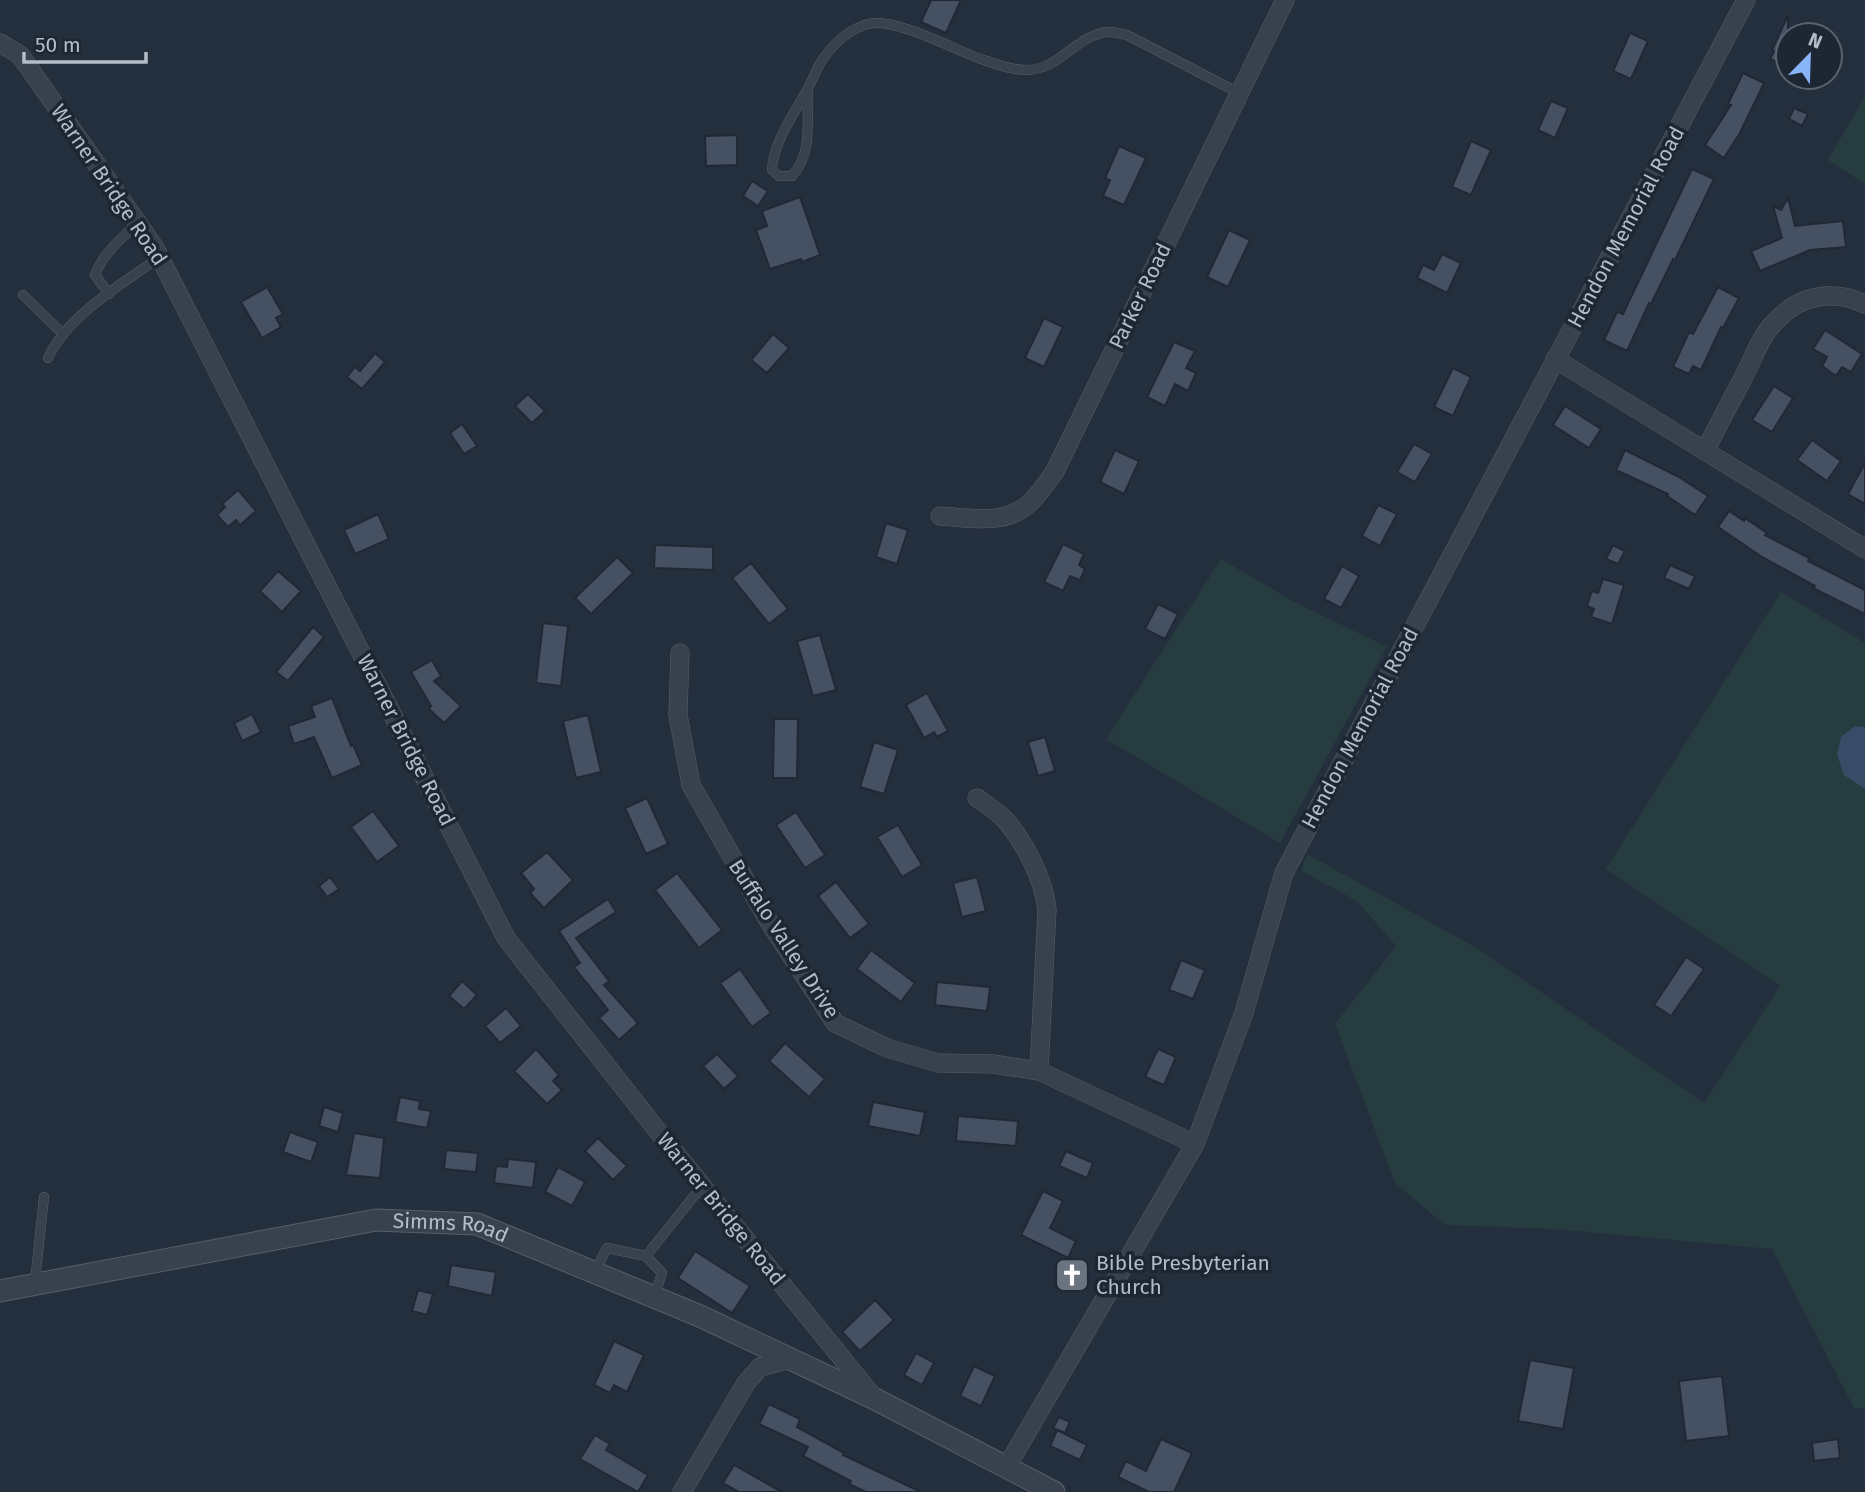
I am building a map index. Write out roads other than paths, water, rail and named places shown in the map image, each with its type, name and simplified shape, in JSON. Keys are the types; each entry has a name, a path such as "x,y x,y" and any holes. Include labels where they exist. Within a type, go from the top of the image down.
{"street":[{"name":"Parker Road","path":"940,516 992,519 1013,516 1032,502 1055,471 1285,0"},
{"name":"Hendon Memorial Road","path":"1006,1468 1195,1144 1244,1013 1284,873 1746,0"},
{"name":"Warner Bridge Road","path":"0,43 20,55 160,257 506,938 875,1399"},
{"path":"1705,451 1770,326 1808,299 1828,295 1865,304"},
{"path":"1555,359 1865,550"},
{"name":"Buffalo Valley Drive","path":"680,653 678,715 691,785 768,920 835,1023 887,1048 938,1063 993,1064 1039,1071 1195,1144"},
{"path":"977,798 1007,821 1033,864 1044,889 1047,909 1039,1071"},
{"name":"Simms Road","path":"0,1291 376,1220 477,1224 654,1297 791,1359 875,1399 1054,1492"},
{"path":"682,1492 746,1383 760,1367 791,1359"}],"lane":[{"path":"808,88 808,141 804,161 792,176 779,176 772,170 773,156 808,88 825,56 853,31 869,24 905,28 1003,66 1025,70 1055,63 1099,33 1118,33 1127,35 1239,93"},
{"path":"109,294 95,275 98,266 106,253 138,223"},
{"path":"48,358 63,334 109,294 160,257"},
{"path":"23,295 63,334"},
{"path":"646,1256 702,1186"},
{"path":"35,1284 44,1197"},
{"path":"594,1272 607,1248 646,1256 662,1273 654,1297"}],"water":[{"path":"1855,726 1865,727 1865,789 1844,775 1837,754 1841,737"}],"place":[{"name":"Bible Presbyterian Church","path":"1072,1275"}]}
